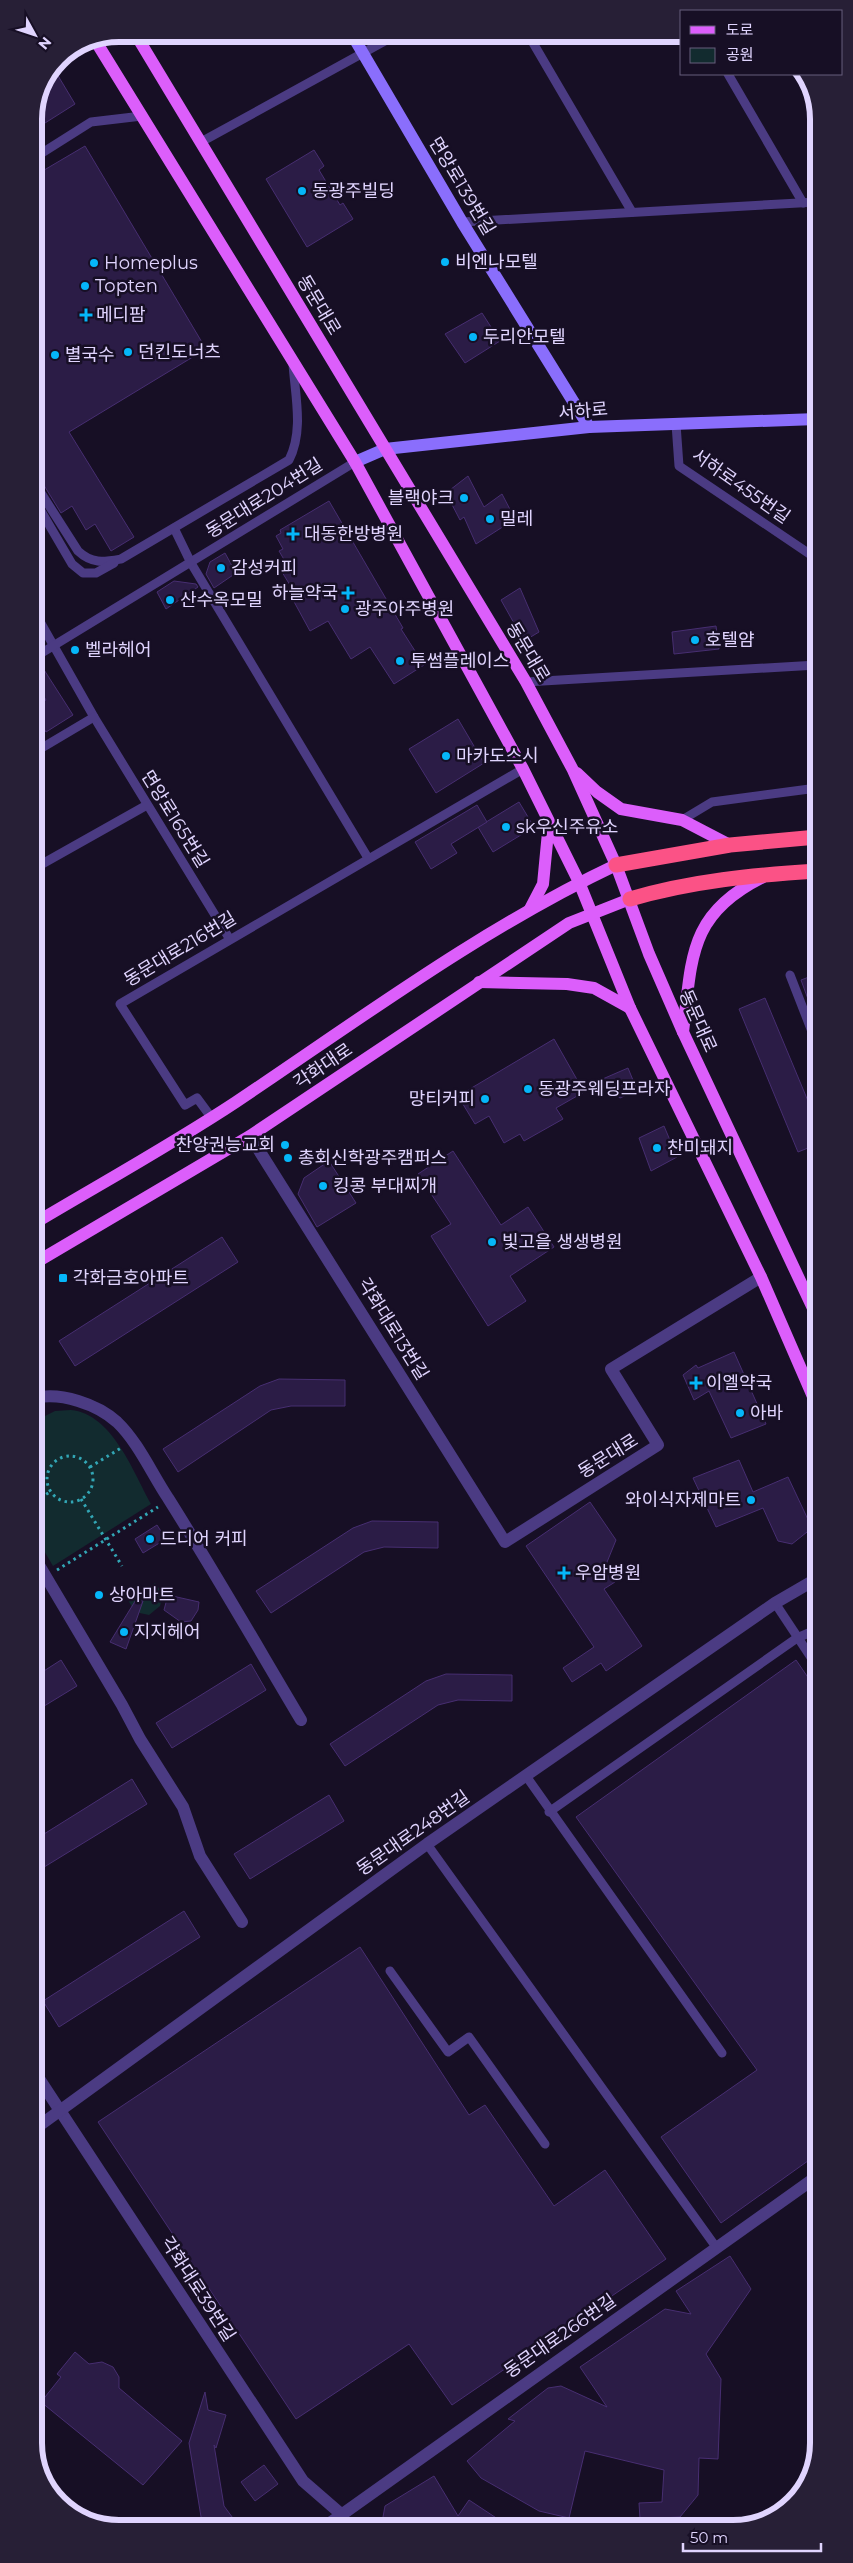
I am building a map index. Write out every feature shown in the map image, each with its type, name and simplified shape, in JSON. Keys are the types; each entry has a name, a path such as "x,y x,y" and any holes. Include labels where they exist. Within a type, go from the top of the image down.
{"highway":[{"path":"616,865 730,845 811,838"},
{"path":"630,899 669,888 768,874 811,871"}],"main road":[{"name":"동문대로","path":"140,42 526,682 573,770 616,865 649,954 683,1032 811,1304"},
{"name":"면앙로139번길","path":"357,42 462,222 589,428"},
{"path":"98,46 355,462 523,769 580,882 630,1008 761,1277 811,1392"},
{"name":"서하로","path":"355,462 385,449 589,428 811,419"},
{"path":"573,770 597,792 621,808 682,820 730,845"},
{"path":"530,909 543,884 549,822"},
{"name":"각화대로","path":"42,1219 211,1117 484,935 580,882 616,865"},
{"path":"683,1032 693,952 704,929 720,904 738,889 768,874"},
{"name":"각화대로","path":"42,1259 250,1136 569,923 630,899"},
{"path":"479,982 567,984 594,988 630,1008"}],"street":[{"name":"각화대로13번길","path":"250,1136 505,1542"},
{"name":"동문대로","path":"505,1542 658,1445 611,1369 761,1277"},
{"path":"42,1398 59,1398 79,1402 98,1410 118,1423 169,1500 302,1720"},
{"path":"42,1570 140,1739 182,1807 200,1856 242,1922"},
{"name":"동문대로248번길","path":"42,2124 427,1844 775,1603 811,1582"},
{"name":"각화대로39번길","path":"42,2083 303,2481 341,2514"},
{"name":"동문대로266번길","path":"333,2520 811,2181"}],"lane":[{"path":"201,142 383,42"},
{"path":"533,43 632,212"},
{"path":"729,75 803,202"},
{"path":"42,153 91,122 142,116"},
{"path":"462,222 811,202"},
{"path":"42,513 72,564 83,573 96,572 289,460 295,448 297,426 292,361"},
{"name":"서하로455번길","path":"676,424 679,466 811,555"},
{"name":"동문대로204번길","path":"42,653 355,462"},
{"path":"42,495 78,551 86,558 98,563 121,559"},
{"path":"174,528 191,562 368,858"},
{"name":"면앙로165번길","path":"42,624 147,805 229,938"},
{"path":"526,682 811,665"},
{"path":"42,748 94,716"},
{"name":"동문대로216번길","path":"211,1117 197,1098 185,1105 120,1004 229,938 523,769"},
{"path":"682,820 712,802 811,789"},
{"path":"42,864 147,805"},
{"path":"790,975 811,1029"},
{"path":"775,1603 811,1658"},
{"path":"549,1812 797,1638 811,1632"},
{"path":"526,1776 549,1812 722,2053"},
{"path":"427,1844 716,2247"},
{"path":"390,1971 448,2052 469,2037 545,2144"},
{"path":"341,2514 345,2520"}],"path":[{"path":"90,1467 132,1442"},
{"path":"65,1456 75,1456 84,1460 90,1467 94,1478 92,1488 82,1499 66,1503 55,1498 50,1492 46,1479 48,1468 56,1460 65,1456"},
{"path":"42,1497 50,1492"},
{"path":"82,1499 122,1566"},
{"path":"46,1577 169,1500"}],"green space":[{"path":"71,1410 85,1414 110,1433 129,1461 151,1504 53,1566 42,1547 42,1418 55,1411"},
{"path":"155,1583 163,1594 160,1606 149,1615 135,1612 128,1600"}],"building":[{"path":"57,74 75,104 42,125 44,104 48,90"},
{"name":"Homeplus","path":"85,146 206,349 69,432 134,537 111,551 95,524 86,530 72,506 61,513 42,482 42,171"},
{"name":"동광주빌딩","path":"314,150 324,166 319,170 340,205 343,203 353,219 307,247 266,179"},
{"name":"두리안모텔","path":"482,313 500,341 465,363 445,334"},
{"path":"468,476 484,507 502,494 515,519 476,544 464,517 460,520 446,493"},
{"path":"329,501 403,628 401,629 424,665 394,684 370,647 351,659 328,621 310,631 292,598 296,595 282,572 289,568 279,551 283,549 276,536 281,533 280,530"},
{"name":"감성커피","path":"225,553 236,573 214,588 206,574 210,562"},
{"name":"산수옥모밀","path":"174,581 196,584 198,587 166,609 157,592"},
{"path":"520,588 539,632 524,641 501,600"},
{"name":"호텔얌","path":"716,626 719,649 674,654 672,632"},
{"path":"42,667 73,715 46,732 42,725 42,703 46,700 42,693"},
{"name":"마카도스시","path":"458,719 484,763 436,793 409,749"},
{"path":"519,802 534,827 493,852 478,827"},
{"path":"477,805 487,822 451,844 457,853 431,869 415,842"},
{"path":"811,976 811,1007 801,980"},
{"path":"765,998 811,1108 811,1147 798,1152 739,1009"},
{"name":"동광주웨딩프라자","path":"554,1039 584,1092 556,1108 563,1119 524,1141 520,1134 504,1143 489,1116 475,1124 458,1096"},
{"path":"628,1068 637,1090 620,1098 598,1081"},
{"name":"찬미돼지","path":"664,1126 677,1157 651,1171 639,1138"},
{"name":"빛고을 생생병원","path":"453,1151 501,1225 528,1207 554,1247 510,1276 526,1301 488,1326 431,1236 451,1224 418,1174"},
{"name":"킹콩 부대찌개","path":"329,1161 356,1203 317,1227 298,1194 304,1178"},
{"path":"222,1237 238,1262 75,1366 59,1341"},
{"path":"734,1352 766,1424 731,1438 709,1391 694,1400 683,1375 696,1365 698,1368"},
{"path":"279,1379 345,1380 345,1406 291,1406 271,1410 178,1472 163,1449 260,1386"},
{"name":"와이식자제마트","path":"739,1460 753,1492 788,1477 811,1529 792,1544 778,1541 763,1508 716,1527 693,1478"},
{"path":"590,1502 616,1540 605,1567 615,1582 604,1589 642,1646 606,1671 601,1663 572,1682 563,1668 594,1647 526,1546"},
{"path":"372,1521 438,1522 438,1548 384,1547 364,1552 271,1613 256,1591 353,1528"},
{"name":"드디어 커피","path":"157,1525 166,1539 143,1553 135,1539"},
{"path":"168,1595 199,1602 198,1610 191,1621 181,1622 164,1610"},
{"name":"지지헤어","path":"137,1598 143,1601 126,1649 110,1642"},
{"path":"61,1660 77,1686 42,1707 42,1672"},
{"path":"796,1660 811,1682 811,2159 721,2223 661,2137 757,2070 576,1817"},
{"path":"251,1664 266,1690 172,1748 156,1723"},
{"path":"446,1674 512,1675 512,1701 458,1700 438,1705 345,1766 330,1744 426,1681"},
{"path":"132,1779 147,1804 42,1868 42,1835"},
{"path":"329,1795 344,1821 250,1879 234,1854"},
{"path":"184,1911 200,1937 59,2027 43,2001"},
{"path":"360,1947 469,2115 485,2105 554,2206 605,2170 666,2259 452,2405 409,2344 296,2419 98,2122"},
{"path":"730,2256 751,2289 706,2354 721,2379 718,2459 699,2458 698,2495 680,2517 640,2519 639,2503 662,2502 664,2470 585,2451 569,2518 539,2511 481,2478 467,2461 515,2421 508,2419 548,2388 561,2386 607,2407 580,2367 665,2309 691,2314 676,2291"},
{"path":"75,2352 89,2364 102,2362 113,2367 119,2377 119,2388 182,2441 143,2485 42,2403 61,2377 57,2374"},
{"path":"205,2392 208,2410 226,2415 216,2448 214,2445 224,2506 234,2520 202,2520 189,2443"},
{"path":"264,2465 278,2484 255,2501 241,2482"},
{"path":"434,2476 458,2516 469,2500 499,2520 382,2520 385,2506"}],"place":[{"name":"동광주빌딩","path":"302,191"},
{"name":"비엔나모텔","path":"445,262"},
{"name":"Homeplus","path":"94,263"},
{"name":"Topten","path":"85,286"},
{"name":"메디팜","path":"86,315"},
{"name":"두리안모텔","path":"473,337"},
{"name":"던킨도너츠","path":"128,352"},
{"name":"별국수","path":"55,355"},
{"name":"블랙야크","path":"464,498"},
{"name":"밀레","path":"490,519"},
{"name":"대동한방병원","path":"293,534"},
{"name":"감성커피","path":"221,568"},
{"name":"하늘약국","path":"348,593"},
{"name":"산수옥모밀","path":"170,600"},
{"name":"광주아주병원","path":"345,609"},
{"name":"호텔얌","path":"695,640"},
{"name":"벨라헤어","path":"75,650"},
{"name":"투썸플레이스","path":"400,661"},
{"name":"마카도스시","path":"446,756"},
{"name":"sk우신주유소","path":"506,827"},
{"name":"동광주웨딩프라자","path":"528,1089"},
{"name":"망티커피","path":"485,1099"},
{"name":"찬양권능교회","path":"285,1145"},
{"name":"찬미돼지","path":"657,1148"},
{"name":"총회신학광주캠퍼스","path":"288,1158"},
{"name":"킹콩 부대찌개","path":"323,1186"},
{"name":"빛고을 생생병원","path":"492,1242"},
{"name":"각화금호아파트","path":"63,1278"},
{"name":"이엘약국","path":"696,1383"},
{"name":"아바","path":"740,1413"},
{"name":"와이식자제마트","path":"751,1500"},
{"name":"드디어 커피","path":"150,1539"},
{"name":"우암병원","path":"564,1573"},
{"name":"상아마트","path":"99,1595"},
{"name":"지지헤어","path":"124,1632"}]}
